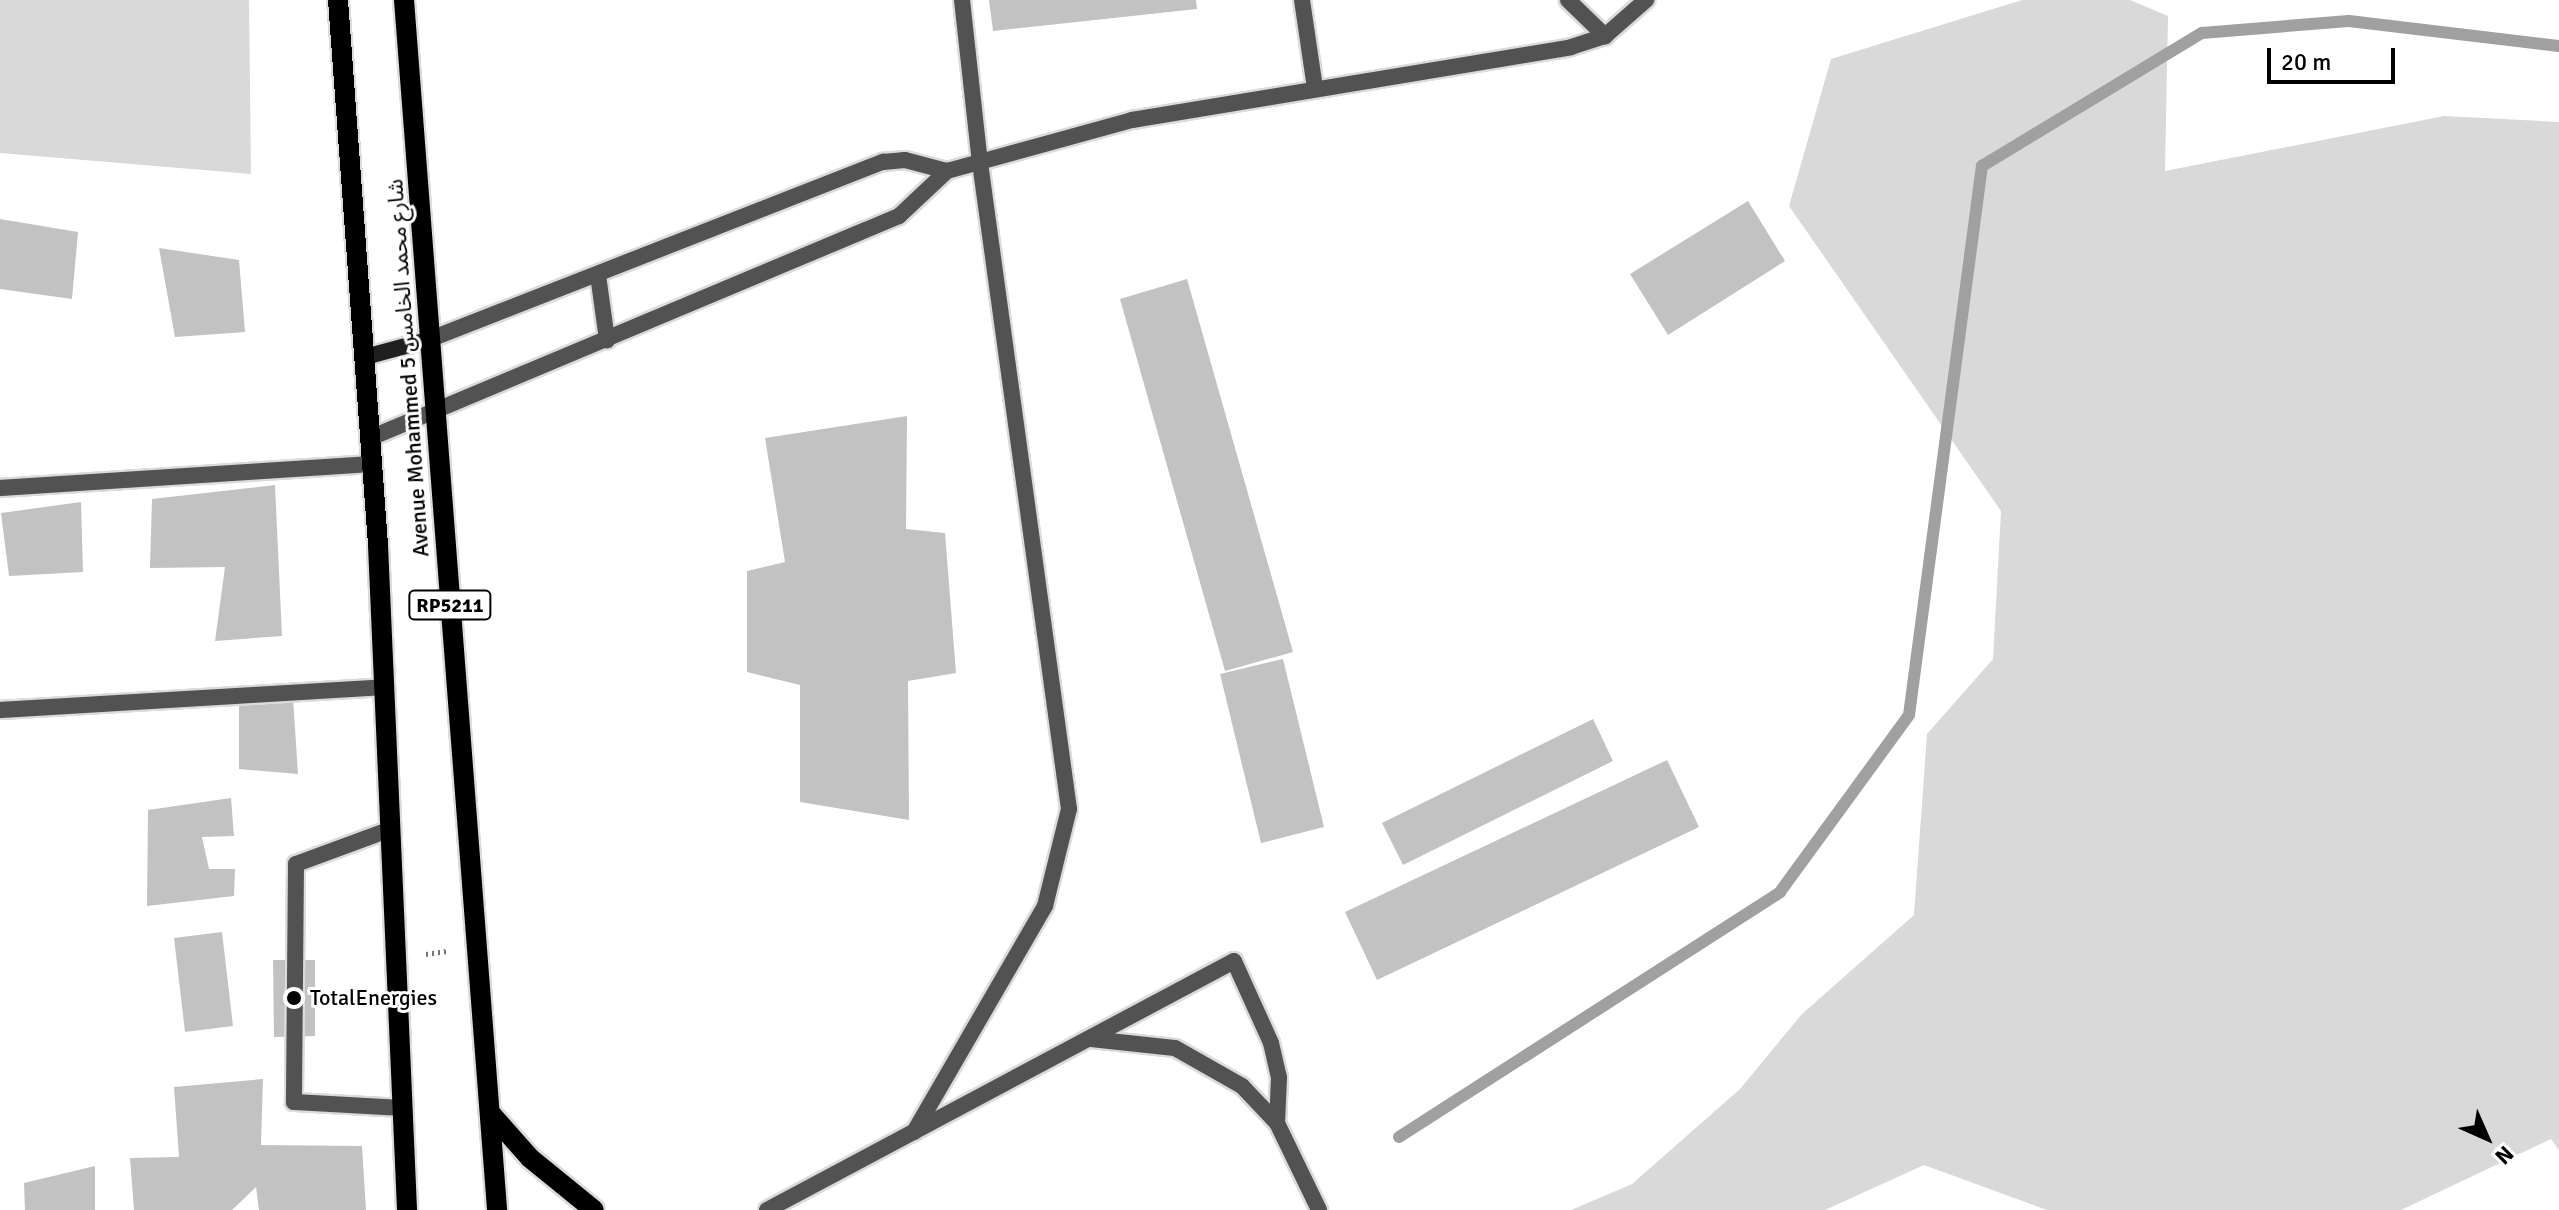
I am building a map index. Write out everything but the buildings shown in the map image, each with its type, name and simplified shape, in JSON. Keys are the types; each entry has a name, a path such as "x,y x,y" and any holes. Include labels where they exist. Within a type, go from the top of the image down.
{"main road":[{"name":"Avenue Mohammed 5 شارع محمد الخامس","path":"338,0 365,357 385,687 407,1210"},
{"name":"Avenue Mohammed 5 شارع محمد الخامس","path":"404,0 497,1210"},
{"path":"491,1114 530,1158 594,1210"}],"street":[{"path":"914,1132 1045,906 1069,809 980,163 962,0"},
{"path":"1302,0 1315,88"},
{"path":"1568,0 1605,36"},
{"path":"365,357 428,340 883,162 905,160 947,171 1132,120 1571,47 1605,36 1646,0"},
{"path":"370,438 899,216 947,171"},
{"path":"598,275 607,340"},
{"path":"0,488 371,464"},
{"path":"0,710 385,687"},
{"path":"391,829 296,864 294,1102 403,1108"},
{"path":"767,1210 1234,961 1271,1043 1279,1078 1277,1123"},
{"path":"1087,1039 1132,1041 1187,1053 1242,1086 1277,1123 1319,1210"}],"path":[{"path":"397,956 478,949"}],"shaded area":[{"path":"0,0 249,0 251,174 0,153"},
{"path":"2022,0 2130,0 2168,16 2165,171 2444,116 2559,122 2559,1150 2551,1139 2401,1210 2047,1210 1924,1165 1825,1210 1571,1210 1632,1184 1740,1089 1802,1014 1914,915 1927,734 1993,659 2001,511 1789,206 1831,59"}],"waterway":[{"path":"1399,1137 1780,892 1909,715 1982,166 2202,33 2349,21 2559,46"}],"place":[{"name":"TotalEnergies","path":"294,998"}]}
